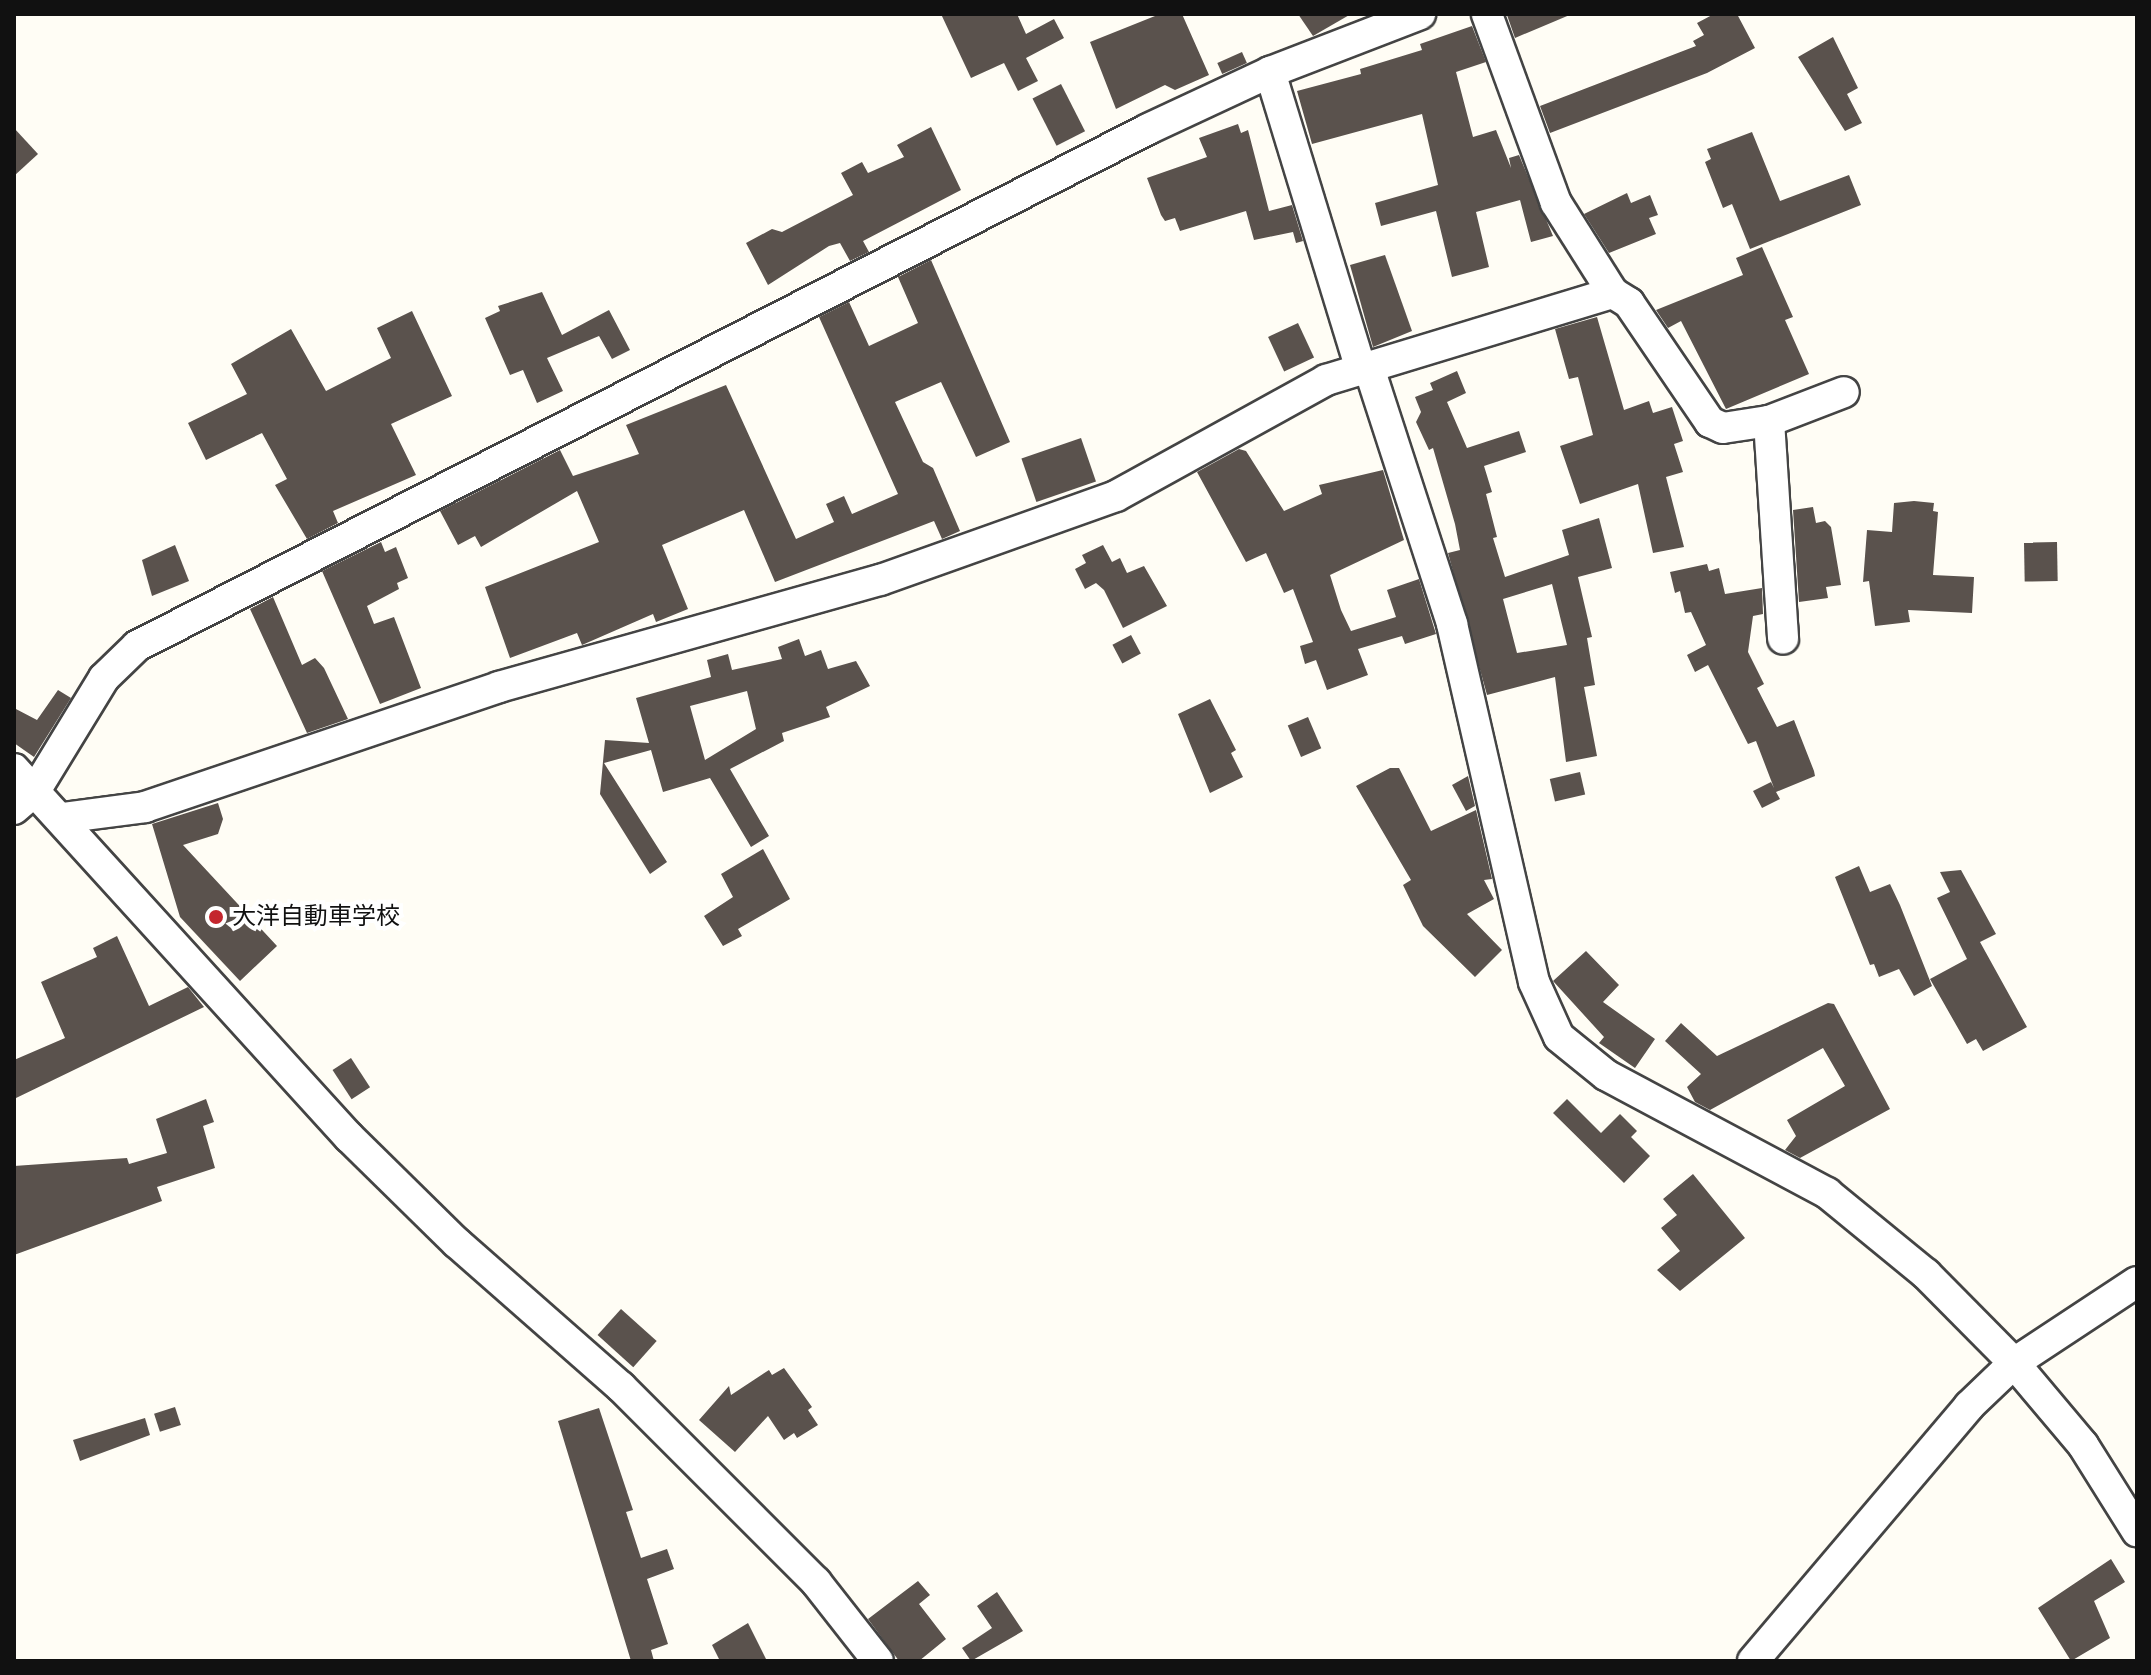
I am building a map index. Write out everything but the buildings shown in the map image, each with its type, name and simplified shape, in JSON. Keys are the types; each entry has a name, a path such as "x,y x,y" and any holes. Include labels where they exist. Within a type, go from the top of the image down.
{"street":[{"path":"25,800 104,678 137,646 924,241 1270,72 1420,14"},
{"path":"1487,14 1556,203 1613,293 1629,303 1710,422 1723,428 1769,421 1844,392"},
{"path":"1270,72 1365,369 1452,624 1534,982 1559,1037 1606,1075 1827,1193 1926,1274 2014,1363 2083,1445 2137,1531"},
{"path":"62,818 145,807 499,687 880,580 1116,496 1280,402 1365,369 1613,293"},
{"path":"1769,421 1783,639"},
{"path":"14,769 25,800 62,818 349,1137 457,1243 632,1398 816,1582 878,1661"},
{"path":"1753,1661 1969,1406 2014,1363 2137,1282"}],"place":[{"name":"大洋自動車学校","path":"216,917"}]}
